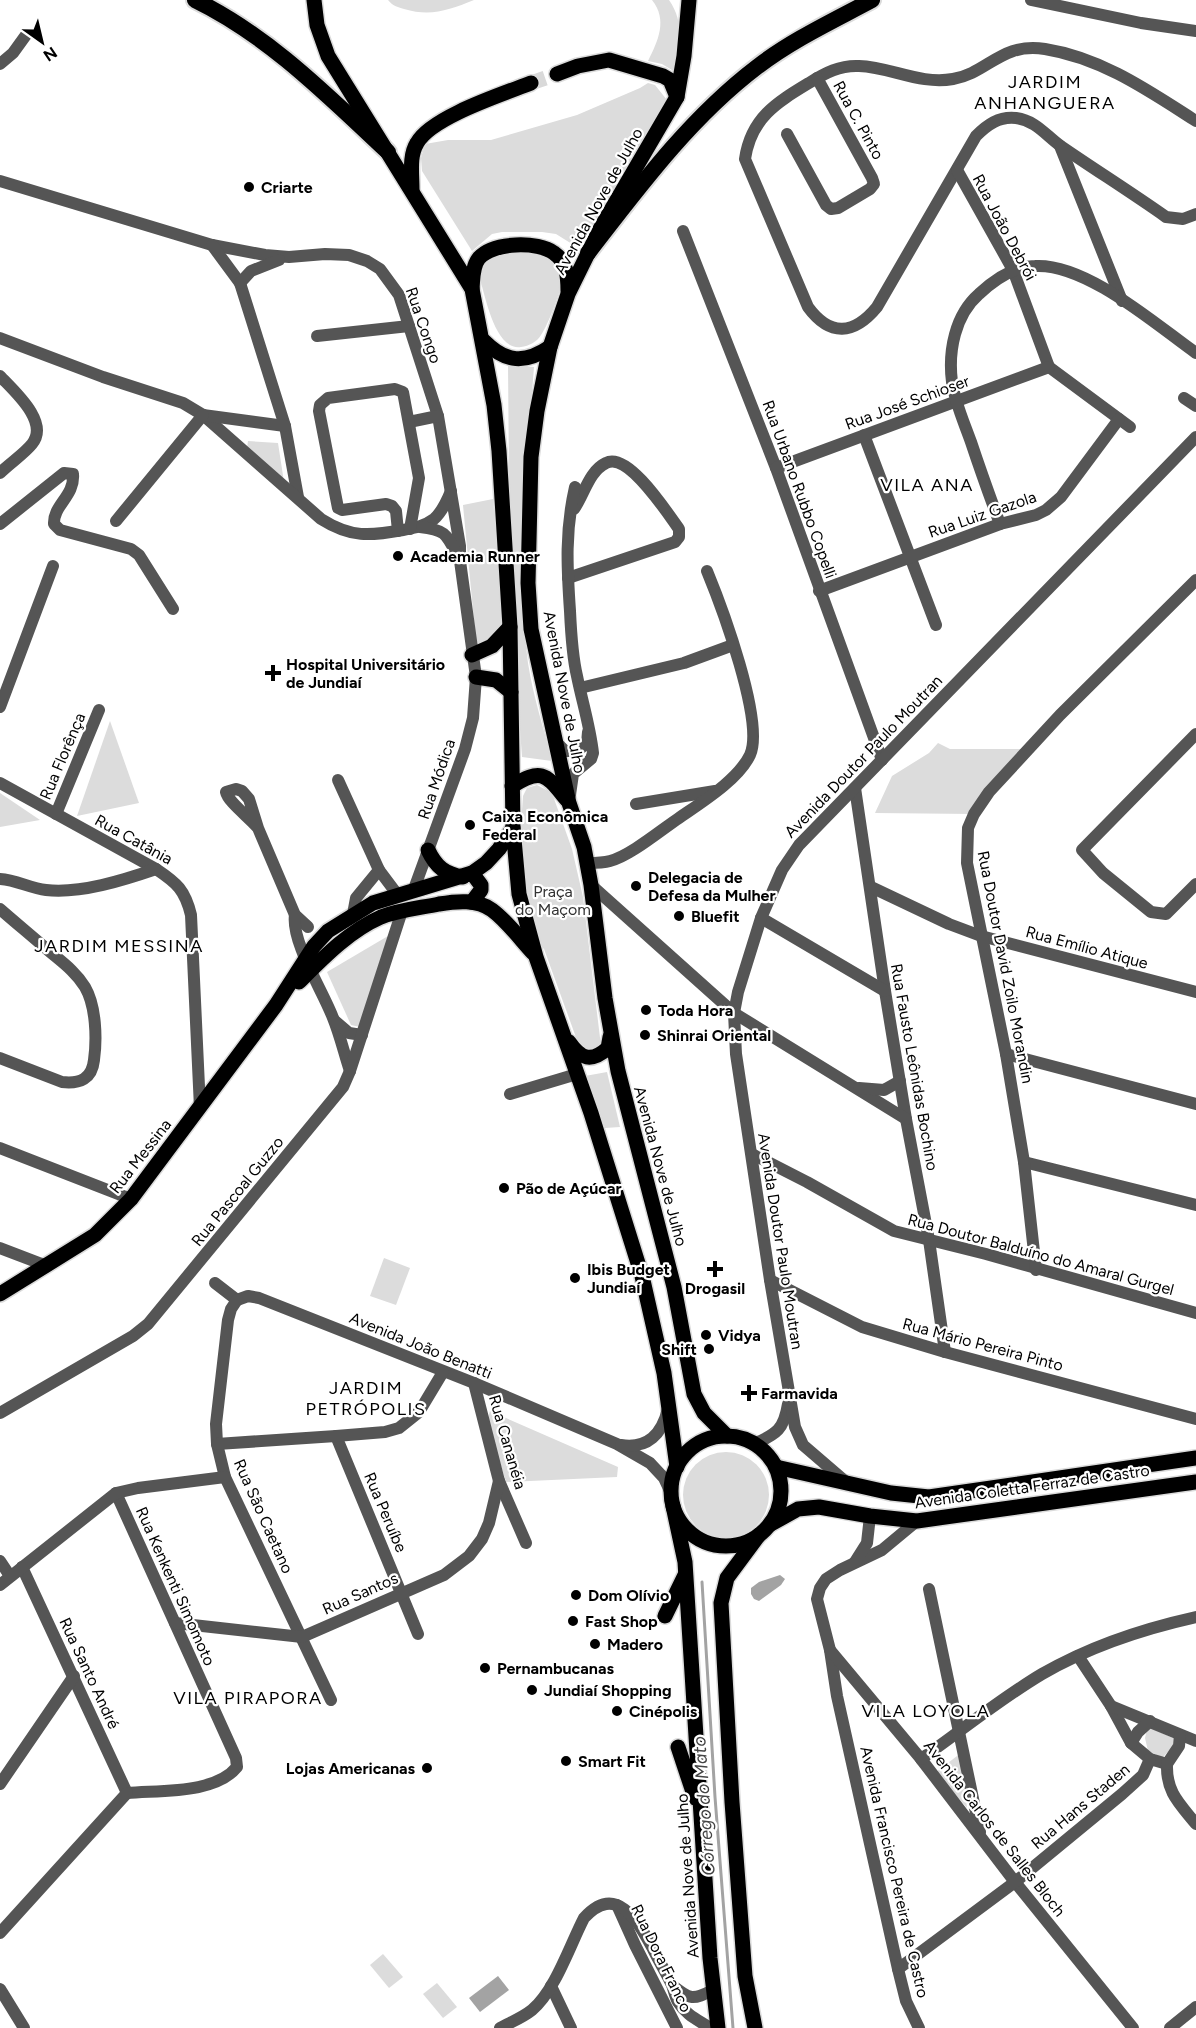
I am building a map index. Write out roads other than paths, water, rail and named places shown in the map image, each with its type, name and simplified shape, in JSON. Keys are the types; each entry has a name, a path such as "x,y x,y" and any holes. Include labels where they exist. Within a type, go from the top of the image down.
{"highway":[{"path":"195,0 253,34 300,70 388,152"},
{"path":"588,254 658,165 699,119 730,89 787,47 872,0"}],"main road":[{"path":"314,0 317,25 328,56 472,289"},
{"path":"678,97 689,0"},
{"path":"557,74 578,66 609,60 663,76 670,80 678,97"},
{"path":"412,192 413,152 423,134 448,117 531,83"},
{"name":"Avenida Nove de Julho","path":"678,97 619,195 588,254 568,294 550,347 537,411 531,457 528,583 531,630 569,803 587,863 611,1035 636,1146 674,1287 693,1394 704,1413 727,1436"},
{"path":"568,294 568,276 560,258 554,252 534,246 501,246 489,250 479,258 474,267 472,289 494,405 499,451 510,627 513,828 519,894 536,957 606,1158 642,1276 657,1334 677,1467"},
{"path":"483,341 505,357 521,360 531,358 550,347"},
{"path":"472,655 492,646 510,627"},
{"path":"476,677 496,680 511,692"},
{"path":"512,786 531,775 543,775 552,782 569,803"},
{"name":"Rua Messina","path":"309,965 315,946 328,931 353,914 397,894 467,875 492,856 513,828"},
{"path":"428,850 437,866 444,872 467,875 481,885 481,890 472,902 491,909 536,957"},
{"name":"Rua Messina","path":"0,1294 95,1236 130,1199 276,1005 309,965 364,926 382,917 446,903 472,902"},
{"path":"564,1035 576,1051 584,1057 592,1057 605,1051 611,1035"},
{"path":"755,2028 745,1976 732,1802 721,1603 727,1578 771,1524 779,1510 781,1484 776,1467 763,1450 741,1438 727,1436 702,1442 691,1449 677,1467 672,1480 672,1500 679,1520 689,1532 701,1540 716,1545 731,1546 746,1543 759,1536"},
{"name":"Avenida Coletta Ferraz de Castro","path":"776,1467 891,1493 941,1497 1196,1458"},
{"name":"Avenida Coletta Ferraz de Castro","path":"771,1524 798,1509 807,1507 831,1507 870,1516 917,1521 1196,1482"},
{"name":"Avenida Nove de Julho","path":"672,1500 686,1572 713,1990 718,2028"},
{"path":"665,1616 686,1572"},
{"path":"678,1748 701,1813"}],"street":[{"path":"1031,0 1141,23 1196,31"},
{"path":"0,64 13,53 26,34"},
{"path":"1196,121 1129,78 1068,54 1029,47 996,57 955,79 933,81 860,66 840,66 782,99 770,109 756,126 747,143 744,159 808,306 816,317 833,328 841,330 859,325 877,307 976,136 986,126 1000,119 1015,118 1033,122 1059,145 1166,217 1183,219 1196,214"},
{"name":"Rua C. Pinto","path":"787,134 826,205 831,209 838,208 870,189 874,184 817,78"},
{"path":"1059,145 1122,301"},
{"name":"Rua João Debrói","path":"957,170 1013,270 1049,367"},
{"name":"Rua Congo","path":"0,182 212,245 265,255 290,257 325,254 349,255 367,261 380,269 399,295 438,416 452,491 476,677"},
{"name":"Rua Urbano Rubbo Copelli","path":"683,231 776,468 882,760"},
{"path":"212,245 240,283 285,426 298,497"},
{"path":"240,283 250,271 290,257"},
{"path":"1000,524 956,401 952,380 954,337 975,297 992,282 1013,270 1034,266 1058,268 1085,277 1196,353"},
{"path":"317,336 409,326"},
{"path":"0,338 103,377 183,403 203,415 242,452 298,497 321,519 344,530 369,536 409,529 436,529 445,532 460,561"},
{"path":"1049,367 1130,427"},
{"name":"Rua José Schioser","path":"776,468 1049,367"},
{"path":"0,376 35,418 37,435 33,443 0,472"},
{"path":"399,390 405,396 419,478 409,529 392,506 386,504 342,510 338,508 319,411 320,405 328,398 399,390"},
{"path":"1184,398 1196,406"},
{"path":"203,415 285,426"},
{"path":"116,521 203,415"},
{"path":"409,422 438,416"},
{"name":"Rua Luiz Gazola","path":"819,591 1000,524 1036,515 1055,504 1119,419"},
{"path":"864,435 936,625"},
{"name":"Avenida Doutor Paulo Moutran","path":"788,1397 736,1054 734,1013 738,992 761,918 782,870 799,845 1196,437"},
{"path":"568,518 595,472 605,463 613,461 628,467 650,489 679,529 679,537 675,542 568,578"},
{"path":"0,524 64,474 73,474 74,486 54,517 54,524 60,530 131,549 139,555 173,609"},
{"path":"569,803 573,774 591,759 592,742 573,648 568,578 568,518 574,487"},
{"path":"409,529 432,520 440,513 452,491"},
{"path":"0,706 52,566"},
{"path":"587,863 609,862 618,858 717,790 744,765 753,745 750,711 733,645 707,571"},
{"name":"Rua Doutor David Zoilo Morandin","path":"1036,1270 1024,1162 1006,1054 967,863 968,828 988,792 1060,715 1196,580"},
{"path":"580,688 684,663 733,645"},
{"name":"Rua Módica","path":"414,889 465,748 472,718 476,677"},
{"name":"Rua Florênça","path":"56,814 99,710"},
{"path":"555,741 565,751 577,751 587,743 589,727"},
{"path":"1196,734 1082,850 1103,873 1151,912 1166,914 1196,884"},
{"path":"338,780 379,870 397,894"},
{"name":"Rua Catânia","path":"0,783 156,869 184,892 191,915 200,1108"},
{"name":"Rua Fausto Leônidas Bochino","path":"855,788 885,991 929,1240 945,1352"},
{"path":"636,804 717,790"},
{"path":"258,828 294,915 298,939 335,1021 350,1071"},
{"path":"0,879 44,890 60,891 128,878 156,869"},
{"path":"353,914 356,898 379,870"},
{"path":"591,885 734,1013 906,1119"},
{"name":"Rua Emílio Atique","path":"871,887 949,924 981,936 1196,992"},
{"path":"0,909 73,972 85,988 94,1024 95,1056 90,1074 85,1079 72,1083 62,1082 0,1058"},
{"name":"Rua Pascoal Guzzo","path":"0,1413 148,1324 343,1087 402,911"},
{"path":"294,915 308,927 328,931"},
{"path":"761,918 885,991"},
{"path":"298,939 308,927"},
{"path":"335,1021 349,1033 362,1035"},
{"path":"1006,1054 1196,1104"},
{"path":"510,1094 577,1074"},
{"path":"852,1086 884,1090 900,1081"},
{"path":"0,1148 130,1199"},
{"name":"Rua Doutor Balduíno do Amaral Gurgel","path":"752,1154 807,1182 882,1226 907,1236 1196,1313"},
{"path":"1024,1162 1196,1205"},
{"path":"0,1248 47,1266"},
{"name":"Rua Mário Pereira Pinto","path":"770,1280 862,1327 945,1352 1196,1419"},
{"path":"215,1283 237,1300"},
{"name":"Avenida João Benatti","path":"237,1300 248,1296 259,1298 474,1383 617,1444 650,1463 664,1478 672,1500"},
{"name":"Rua São Caetano","path":"237,1300 228,1320 217,1410 217,1443 225,1477 331,1700"},
{"path":"217,1443 385,1432 399,1428 419,1412 443,1372"},
{"name":"Rua Cananéia","path":"474,1383 499,1481 526,1543"},
{"path":"754,1444 774,1434 783,1426 788,1397"},
{"path":"788,1397 795,1427 803,1445 846,1482"},
{"name":"Avenida João Benatti","path":"617,1444 631,1446 651,1439 662,1429 668,1405"},
{"name":"Rua Peruíbe","path":"336,1436 418,1634"},
{"path":"0,1561 5,1581 116,1493 225,1477"},
{"name":"Rua Santos","path":"302,1637 444,1575 469,1556 482,1539 489,1523 499,1481"},
{"name":"Rua Kenkenti Simomoto","path":"116,1493 236,1758 237,1767 224,1779 209,1785 128,1793"},
{"path":"854,1563 867,1543 870,1516"},
{"name":"Avenida Francisco Pereira de Castro","path":"917,1521 882,1550 826,1579 817,1599 898,1969 906,2001 918,2028"},
{"name":"Rua Santo André","path":"21,1567 128,1793"},
{"path":"929,1588 981,1836"},
{"path":"921,1759 1042,1674 1132,1633 1196,1617"},
{"path":"175,1623 302,1637"},
{"name":"Avenida Carlos de Salles Bloch","path":"830,1650 921,1759 1014,1882 1133,2028"},
{"path":"1078,1656 1111,1706 1131,1743 1150,1759"},
{"path":"0,1784 74,1676"},
{"path":"1111,1706 1196,1741"},
{"name":"Rua Hans Staden","path":"1131,1743 1138,1732 1150,1721"},
{"path":"1180,1735 1179,1746 1167,1764 1168,1784 1173,1795 1196,1824"},
{"name":"Rua Hans Staden","path":"898,1969 1014,1882 1137,1782 1150,1759 1167,1764"},
{"path":"0,1933 128,1793"},
{"name":"Rua Dora Franco","path":"500,2028 534,2008 551,1986 584,1918 599,1905 617,1905 634,1945 677,2028"},
{"path":"617,1905 626,1909 637,1921 673,1986 676,2000 684,2011 710,2028"},
{"path":"551,1986 571,2028"},
{"path":"673,1986 690,1998 702,1996 713,1990"},
{"path":"0,1989 24,2028"},
{"path":"1170,2028 1196,2007"}],"waterway":[{"name":"Córrego do Mato","path":"702,1582 715,1797 733,2028"}],"tunnel":[{"path":"531,83 557,74"}],"place":[{"name":"Criarte","path":"249,187"},
{"name":"Academia Runner","path":"398,556"},
{"name":"Hospital Universitário de Jundiaí","path":"273,673"},
{"name":"Caixa Econômica Federal","path":"470,825"},
{"name":"Delegacia de Defesa da Mulher","path":"636,886"},
{"name":"Bluefit","path":"679,916"},
{"name":"Toda Hora","path":"646,1010"},
{"name":"Shinrai Oriental","path":"645,1035"},
{"name":"Pão de Açúcar","path":"504,1188"},
{"name":"Drogasil","path":"715,1269"},
{"name":"Ibis Budget Jundiaí","path":"575,1278"},
{"name":"Vidya","path":"706,1335"},
{"name":"Shift","path":"709,1349"},
{"name":"Farmavida","path":"749,1393"},
{"name":"Dom Olívio","path":"576,1595"},
{"name":"Fast Shop","path":"573,1621"},
{"name":"Madero","path":"595,1644"},
{"name":"Pernambucanas","path":"485,1668"},
{"name":"Jundiaí Shopping","path":"532,1690"},
{"name":"Cinépolis","path":"617,1711"},
{"name":"Smart Fit","path":"566,1761"},
{"name":"Lojas Americanas","path":"427,1768"}],"district":[{"name":"JARDIM ANHANGUERA","path":"1045,92"},
{"name":"VILA ANA","path":"927,485"},
{"name":"JARDIM MESSINA","path":"119,946"},
{"name":"JARDIM PETRÓPOLIS","path":"366,1398"},
{"name":"VILA PIRAPORA","path":"248,1698"},
{"name":"VILA LOYOLA","path":"926,1711"}],"park label":[{"name":"Praça do Maçom","path":"553,900"}]}
